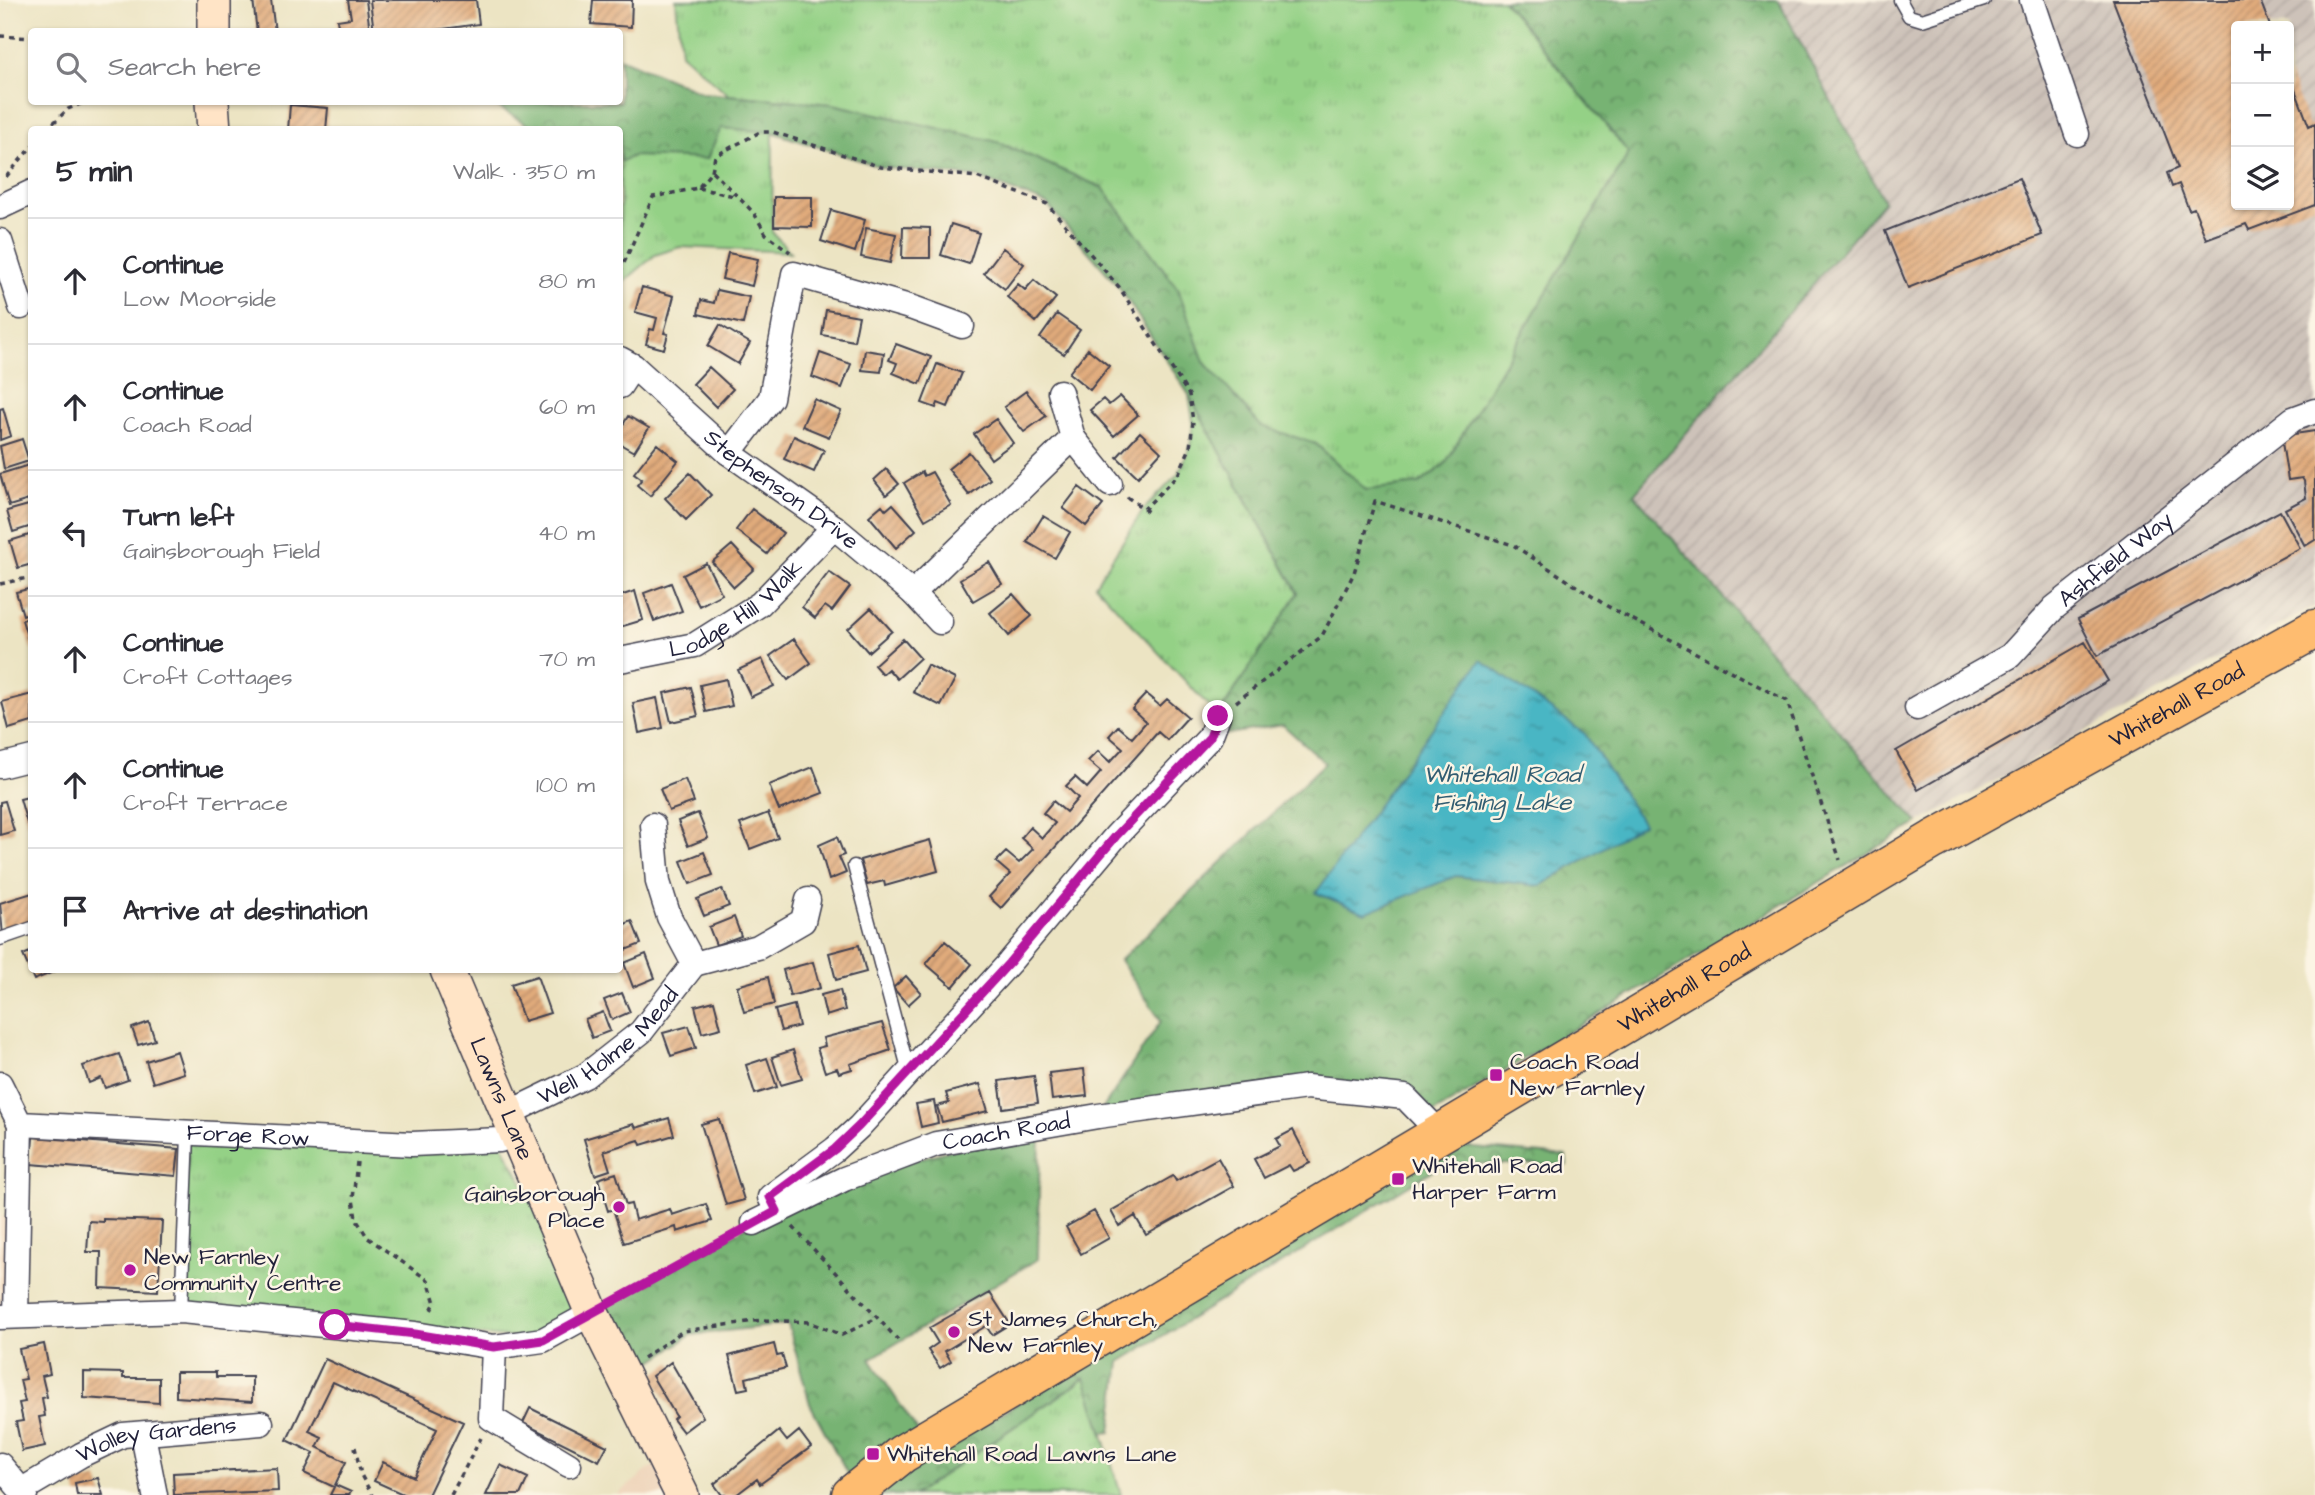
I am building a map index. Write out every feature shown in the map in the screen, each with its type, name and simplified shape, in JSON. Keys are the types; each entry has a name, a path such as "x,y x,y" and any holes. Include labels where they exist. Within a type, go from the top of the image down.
{"main road":[{"name":"Whitehall Road","path":"850,1495 902,1454 1933,840 2315,629"}],"street":[{"path":"214,0 214,28"},
{"path":"2032,0 2077,134"},
{"path":"212,105 214,126"},
{"path":"0,207 28,194"},
{"path":"0,241 21,307"},
{"path":"729,453 771,398 794,274 913,307 962,327"},
{"name":"Stephenson Drive","path":"624,370 729,453 834,527 913,593 940,622"},
{"path":"1060,392 1073,438 1110,484"},
{"name":"Ashfield Way","path":"1917,708 2010,656 2054,608 2293,419 2315,411"},
{"path":"913,593 1073,438"},
{"name":"Lodge Hill Walk","path":"623,659 695,645 760,604 834,527"},
{"path":"777,1211 770,1197 835,1149 859,1126 1009,963 1116,836 1210,737 1218,716"},
{"path":"0,766 28,759"},
{"name":"Well Holme Mead","path":"653,825 658,882 669,917 694,964"},
{"name":"Well Holme Mead","path":"513,1122 585,1076 641,1032 694,964 758,947 803,921 808,900"},
{"name":"Lawns Lane","path":"448,973 592,1313 682,1495"},
{"path":"0,1084 20,1124 8,1316 181,1311 415,1334 494,1347 543,1340 592,1313"},
{"name":"Coach Road","path":"754,1223 844,1179 936,1144 1119,1113 1307,1087 1405,1097 1441,1134"},
{"name":"Forge Row","path":"20,1124 359,1143 500,1140 513,1122"},
{"path":"494,1347 491,1418 569,1465"},
{"name":"Wolley Gardens","path":"24,1492 81,1455 123,1435 261,1423"},
{"path":"143,1435 155,1495"},
{"path":"0,1465 24,1492"}],"lane":[{"path":"1900,0 1909,16 1922,20 1984,0"},
{"path":"854,866 909,1072"},
{"path":"0,939 28,929"},
{"path":"181,1311 188,1135"}],"path":[{"path":"0,36 28,38"},
{"path":"50,126 68,108 76,105"},
{"path":"698,188 712,171 715,156 760,132 772,132 881,167 977,177 1047,204 1119,287 1189,395 1193,421 1190,448 1178,475 1144,509"},
{"path":"0,183 28,151"},
{"path":"712,171 735,197 754,213 766,234 790,252 794,274"},
{"path":"623,265 653,197 698,188 735,197"},
{"path":"1110,484 1150,514"},
{"path":"1218,716 1322,636 1354,573 1375,501 1513,545 1606,606 1787,701 1836,843 1847,892"},
{"path":"0,584 28,578"},
{"path":"359,1143 353,1199 356,1219 369,1237 428,1280 435,1303 415,1334"},
{"path":"777,1211 898,1340"},
{"path":"592,1313 754,1223"},
{"path":"621,1374 683,1331 762,1320 808,1322 842,1335 877,1318"},
{"path":"451,1495 491,1418"},
{"path":"355,1447 361,1475 372,1495"}],"shaded area":[{"path":"1778,0 2315,0 2315,606 1918,823 1634,494 1884,201"},
{"path":"19,1216 16,1316 0,1317 0,1217"},
{"path":"663,1458 682,1495 617,1495"}],"green space":[{"path":"676,0 1503,0 1629,153 1445,464 1419,484 1366,490 1316,444 1261,427 1204,362 1178,289 1103,188 998,142 833,104 729,95 681,53"},
{"path":"1503,0 1778,0 1884,201 1634,494 1918,823 1425,1118 1405,1097 1307,1087 1098,1116 1161,1021 1120,960 1325,763 1283,725 1210,737 1218,716 1298,593 1189,395 1119,287 1047,204 977,177 881,167 772,132 721,128 707,159 633,156 623,161 623,126 533,126 495,105 623,105 623,59 703,93 833,104 998,142 1103,188 1178,289 1204,362 1261,426 1316,444 1366,490 1419,484 1445,464 1629,153","holes":["1642,824 1540,886 1456,876"]},
{"path":"604,118 773,132 772,232 790,252 680,247 655,255 623,282 623,126 603,126"},
{"path":"1189,395 1298,594 1218,716 1095,585 1144,509 1178,475 1190,448 1193,421"},
{"path":"1040,1126 1038,1259 870,1359 924,1441 856,1490 810,1404 788,1324 691,1335 624,1380 592,1313 754,1223 844,1179"},
{"path":"188,1135 500,1140 592,1313 543,1340 181,1311"},
{"path":"1441,1145 1566,1156 1567,1165 1445,1163 1120,1362 1111,1432 1103,1433 1085,1378 914,1495 879,1495 920,1463"},
{"path":"1086,1378 1121,1495 914,1495"}],"water":[{"name":"Whitehall Road Fishing Lake","path":"1481,660 1585,734 1643,824 1540,886 1456,876 1365,913 1316,893"}],"building":[{"path":"253,0 271,0 274,28 256,28"},
{"path":"348,0 366,0 370,28 338,28 337,20 351,18"},
{"path":"370,0 476,0 479,24 450,28 374,28"},
{"path":"593,0 632,0 631,27 591,24"},
{"path":"2113,0 2260,0 2268,21 2231,21 2231,210 2294,210 2294,87 2309,126 2315,123 2315,205 2249,230 2246,224 2206,239 2194,208 2189,210 2179,184 2172,187 2167,173 2178,168"},
{"path":"290,105 328,108 326,126 288,126"},
{"path":"2019,178 2042,235 1908,288 1885,231"},
{"path":"774,197 812,197 812,227 774,226"},
{"path":"831,210 865,220 855,252 821,241"},
{"path":"951,224 979,233 969,264 941,255"},
{"path":"903,227 930,228 930,258 902,258"},
{"path":"866,228 896,234 890,263 861,257"},
{"path":"1003,248 1024,264 1005,289 984,273"},
{"path":"728,253 758,259 752,286 722,279"},
{"path":"1034,280 1056,298 1036,322 1007,297 1018,284 1025,290"},
{"path":"642,287 674,296 664,333 668,334 664,349 646,344 650,329 654,330 657,318 635,312"},
{"path":"717,290 749,297 743,324 698,314 701,300 714,303"},
{"path":"826,310 859,316 854,341 822,335"},
{"path":"1057,314 1080,330 1064,354 1040,338"},
{"path":"720,325 750,343 738,364 708,346"},
{"path":"896,344 931,357 920,384 893,373 897,363 889,360"},
{"path":"1088,349 1109,366 1090,390 1069,373"},
{"path":"865,350 884,353 881,372 862,370"},
{"path":"820,353 851,364 842,388 812,377"},
{"path":"937,364 962,373 948,407 938,403 936,408 922,403"},
{"path":"709,367 733,389 716,407 693,384"},
{"path":"1026,391 1046,416 1024,432 1004,407"},
{"path":"1120,396 1138,415 1114,436 1090,410 1103,399 1109,405"},
{"path":"814,399 841,411 829,437 802,426"},
{"path":"3,408 11,436 0,440 0,409"},
{"path":"628,416 649,428 634,452 623,446 623,425"},
{"path":"996,419 1013,443 991,459 974,434"},
{"path":"2315,431 2315,540 2305,546 2285,509 2306,498 2304,481 2302,478 2288,480 2281,436"},
{"path":"1140,432 1161,452 1138,477 1117,457"},
{"path":"794,436 824,450 814,472 784,459"},
{"path":"22,439 28,461 4,469 0,446"},
{"path":"657,444 678,461 650,496 637,485 642,479 634,473"},
{"path":"969,452 990,479 969,495 948,469"},
{"path":"28,465 28,500 9,506 0,474"},
{"path":"886,469 899,484 886,495 874,480"},
{"path":"922,472 924,476 932,472 951,505 925,520 904,483"},
{"path":"690,473 711,495 686,520 665,498"},
{"path":"1079,487 1103,505 1086,526 1063,508"},
{"path":"893,504 916,530 896,548 869,516 882,505 886,510"},
{"path":"28,505 28,527 13,532 7,511"},
{"path":"752,509 783,533 767,554 736,530"},
{"path":"2280,511 2300,548 2097,656 2078,619"},
{"path":"1043,516 1070,532 1055,558 1027,542"},
{"path":"28,535 28,565 18,568 10,541"},
{"path":"732,545 754,569 734,587 712,562"},
{"path":"989,562 1002,584 973,601 960,579"},
{"path":"706,563 722,594 699,606 683,575"},
{"path":"829,572 850,587 832,611 825,606 815,618 802,607"},
{"path":"671,583 682,611 654,621 644,593"},
{"path":"28,589 28,613 23,615 16,592"},
{"path":"635,591 643,620 623,626 623,595"},
{"path":"1013,594 1032,616 1009,636 990,613"},
{"path":"871,608 892,631 868,652 848,629"},
{"path":"28,618 28,639 22,620"},
{"path":"794,639 811,663 788,680 770,656"},
{"path":"903,639 920,658 897,679 888,669 882,674 874,665"},
{"path":"2085,642 2108,681 1918,790 1896,751"},
{"path":"762,659 774,686 751,697 738,670"},
{"path":"927,665 955,679 941,706 913,692"},
{"path":"726,679 732,706 706,712 700,685"},
{"path":"691,687 698,716 671,722 664,693"},
{"path":"1146,694 1160,706 1167,699 1188,717 1167,740 1158,732 1001,908 989,897 1010,874 996,862 1006,852 1019,863 1033,849 1021,838 1030,827 1042,838 1055,823 1043,813 1053,801 1066,812 1078,798 1066,786 1075,777 1087,788 1101,772 1088,761 1098,751 1110,762 1123,748 1109,736 1118,726 1132,738 1146,722 1132,709"},
{"path":"28,695 28,723 9,729 2,702"},
{"path":"657,698 663,728 639,733 633,703"},
{"path":"813,767 823,793 779,810 769,785"},
{"path":"685,779 694,802 669,811 660,789"},
{"path":"28,797 28,823 27,823 20,799"},
{"path":"5,801 14,831 0,835 0,802"},
{"path":"698,813 708,838 688,846 678,821"},
{"path":"768,813 778,838 750,849 740,824"},
{"path":"837,837 844,855 839,857 846,873 829,880 819,845"},
{"path":"930,840 938,871 885,886 884,881 867,885 860,860"},
{"path":"704,852 713,875 690,884 681,861"},
{"path":"722,889 729,906 704,916 697,899"},
{"path":"28,894 28,927 3,936 0,903"},
{"path":"734,917 741,936 716,945 709,927"},
{"path":"632,921 641,944 623,951 623,925"},
{"path":"945,941 972,964 953,987 926,964"},
{"path":"859,945 866,972 836,980 829,953"},
{"path":"28,953 28,966 23,955"},
{"path":"646,954 655,978 633,987 624,963"},
{"path":"813,962 820,988 790,996 783,970"},
{"path":"31,973 51,973 34,980"},
{"path":"537,976 550,1013 524,1021 511,984"},
{"path":"906,976 921,993 908,1005 893,988"},
{"path":"768,977 774,1004 744,1012 737,986"},
{"path":"840,990 845,1010 826,1016 821,995"},
{"path":"622,993 630,1012 612,1020 604,1000"},
{"path":"714,1001 721,1028 702,1033 695,1006"},
{"path":"794,1005 799,1026 781,1031 775,1010"},
{"path":"603,1012 610,1031 592,1038 585,1019"},
{"path":"149,1022 155,1040 138,1045 132,1028"},
{"path":"882,1023 891,1050 850,1064 852,1069 839,1073 837,1068 825,1072 817,1048 825,1046 823,1038"},
{"path":"689,1026 696,1048 671,1056 663,1033"},
{"path":"793,1050 802,1079 781,1085 772,1057"},
{"path":"177,1051 184,1073 153,1083 146,1061"},
{"path":"119,1054 128,1080 105,1088 101,1078 89,1083 83,1066"},
{"path":"767,1058 777,1087 755,1094 746,1065"},
{"path":"1084,1069 1087,1096 1052,1100 1049,1073"},
{"path":"1034,1076 1038,1103 1003,1108 999,1081"},
{"path":"980,1084 988,1111 942,1122 937,1106 949,1103 946,1093"},
{"path":"934,1101 938,1123 921,1127 916,1104"},
{"name":"Gainsborough Place","path":"669,1118 674,1135 641,1145 639,1140 604,1151 610,1170 595,1175 584,1139 634,1124 636,1128"},
{"path":"719,1119 744,1200 726,1205 701,1124"},
{"path":"1293,1130 1310,1163 1293,1171 1289,1165 1264,1178 1254,1159 1280,1146 1276,1139"},
{"path":"33,1137 179,1149 176,1176 31,1164"},
{"path":"1218,1158 1234,1186 1146,1235 1135,1216 1119,1226 1111,1211 1173,1176 1176,1181"},
{"name":"Gainsborough Place","path":"616,1173 626,1205 631,1204 635,1220 670,1209 672,1215 706,1204 712,1221 677,1232 676,1227 624,1243 613,1209 608,1211 598,1179"},
{"path":"1094,1211 1109,1238 1081,1254 1066,1227"},
{"name":"New Farnley Community Centre","path":"103,1219 162,1221 158,1291 100,1288 101,1252 87,1252 89,1221 103,1222"},
{"name":"St James Church, New Farnley","path":"990,1293 1010,1324 992,1335 986,1326 945,1351 951,1361 940,1368 928,1350 938,1343 929,1328"},
{"path":"44,1344 50,1374 42,1376 47,1397 42,1398 45,1416 39,1417 45,1446 22,1451 16,1422 23,1421 19,1403 25,1402 20,1380 26,1379 19,1349"},
{"path":"774,1344 777,1356 782,1355 786,1368 746,1378 748,1388 738,1390 729,1356"},
{"path":"325,1359 463,1422 428,1495 405,1495 374,1481 383,1462 414,1477 437,1429 333,1382 309,1431 322,1437 317,1447 346,1462 335,1485 351,1492 349,1495 330,1495 334,1487 304,1473 314,1453 287,1440"},
{"path":"671,1362 703,1417 683,1432 673,1419 676,1416 652,1376"},
{"path":"84,1372 123,1373 123,1378 159,1378 159,1403 84,1398"},
{"path":"176,1372 216,1372 216,1377 252,1377 252,1402 176,1397"},
{"path":"530,1408 607,1446 599,1461 523,1423"},
{"path":"779,1431 787,1441 799,1431 811,1447 760,1484 757,1479 736,1495 722,1495 714,1484"},
{"path":"500,1465 528,1478 520,1495 486,1495"},
{"path":"277,1468 278,1491 174,1495 173,1473"},
{"path":"98,1478 103,1495 77,1495 75,1483"}],"place":[{"name":"Coach Road New Farnley","path":"1496,1075"},
{"name":"Whitehall Road Harper Farm","path":"1398,1179"},
{"name":"Gainsborough Place","path":"619,1207"},
{"name":"New Farnley Community Centre","path":"130,1270"},
{"name":"St James Church, New Farnley","path":"954,1332"},
{"name":"Whitehall Road Lawns Lane","path":"873,1454"}],"route":[{"path":"335,1325 494,1347 543,1340 777,1211 770,1197 835,1149 859,1126 1009,963 1116,836 1210,737 1218,716"}]}
